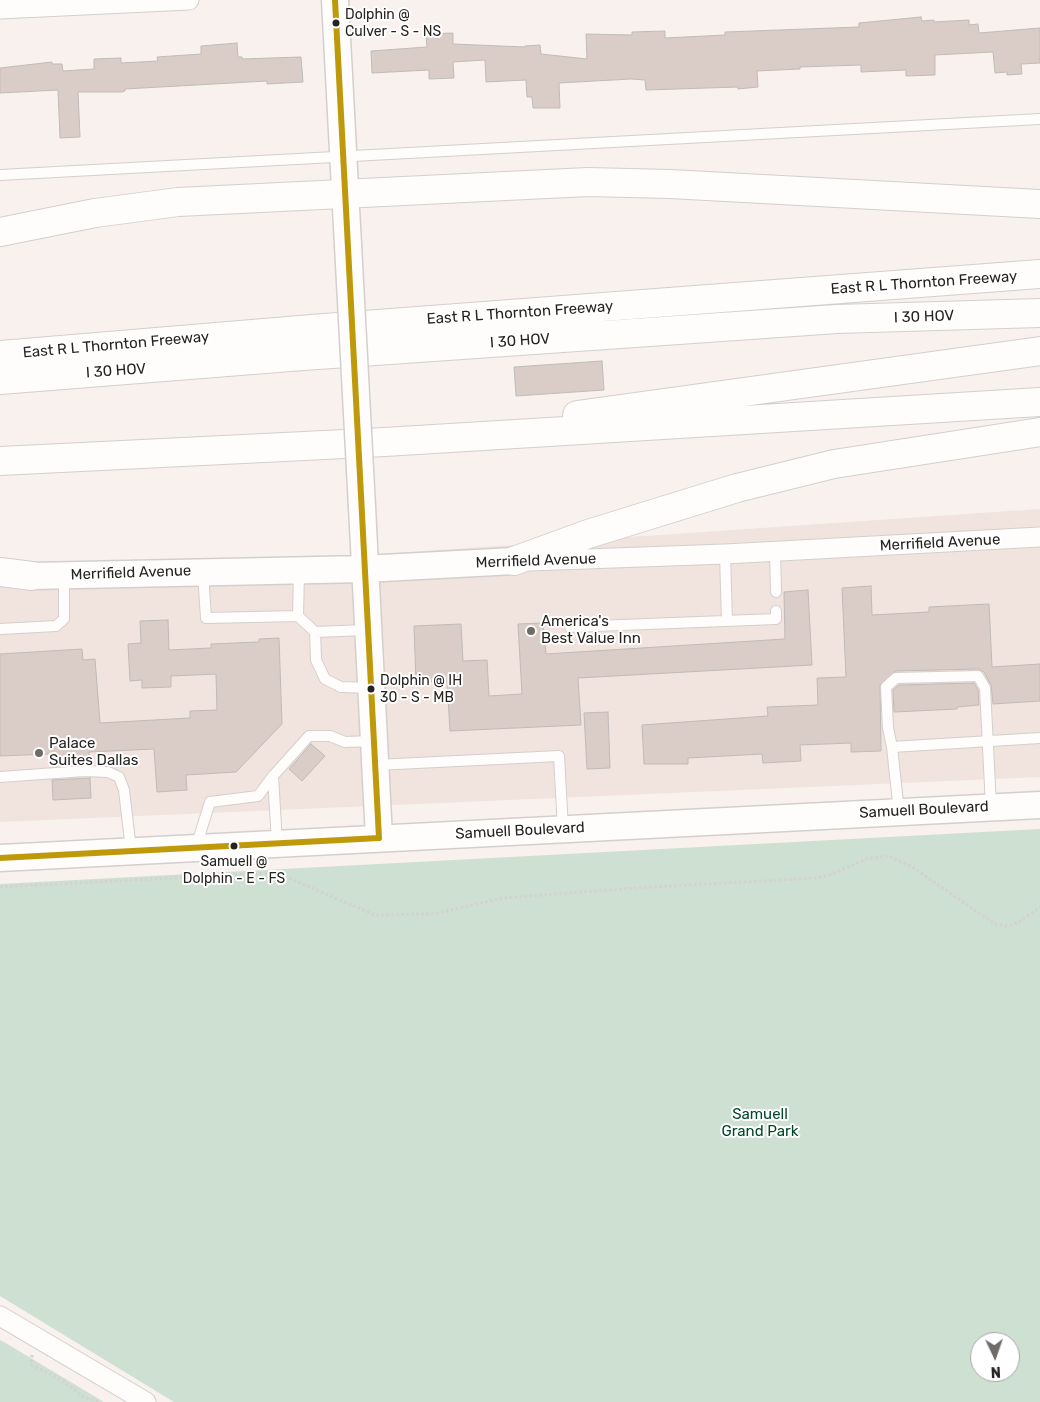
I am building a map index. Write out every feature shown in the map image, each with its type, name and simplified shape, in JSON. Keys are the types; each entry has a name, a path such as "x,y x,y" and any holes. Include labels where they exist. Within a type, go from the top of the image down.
{"highway":[{"path":"0,232 95,213 178,202 588,182 670,184 1040,204"},
{"name":"East R L Thornton Freeway","path":"0,355 1040,274"},
{"path":"662,302 1040,305"},
{"name":"I 30 HOV","path":"0,380 312,355 837,319 1040,314"},
{"path":"385,442 1040,351"},
{"path":"0,461 385,442 1040,402"},
{"path":"514,561 588,534 737,488 834,464 1040,432"},
{"path":"0,572 32,576"}],"main road":[{"path":"335,0 379,838"},
{"name":"Merrifield Avenue","path":"32,576 364,569 514,561"},
{"name":"Samuell Boulevard","path":"0,858 1040,805"}],"street":[{"path":"0,9 188,0"},
{"name":"Merrifield Avenue","path":"514,561 775,552 1040,537"},
{"path":"0,1316 146,1402"}],"lane":[{"path":"0,175 342,155 1040,119"},
{"path":"775,552 776,592"},
{"path":"725,554 727,620"},
{"path":"298,616 299,571"},
{"path":"203,572 206,618 298,616 315,632 316,660 325,679 342,687 372,688"},
{"path":"0,629 56,626 64,619 64,575"},
{"path":"570,628 776,619 776,611"},
{"path":"315,632 368,630"},
{"path":"898,812 892,747 888,728 886,687 896,678 978,676 985,688 991,807"},
{"path":"195,848 210,802 258,796 273,776 309,736 330,736 376,753 559,756 563,829"},
{"path":"892,747 1040,738"},
{"path":"0,777 84,771 108,772 119,777 124,790 131,851"},
{"path":"273,776 278,844"}],"path":[{"path":"0,887 275,873 374,915 434,914 503,898 635,888 817,878 832,874 866,859 888,856 912,867 995,924 1009,926 1019,922 1040,907"},
{"path":"40,1340 30,1359 31,1364 59,1378 82,1396 98,1402"}],"shaded area":[{"path":"1040,509 1040,777 0,822 0,580"}],"green space":[{"name":"Samuell Grand Park","path":"1040,829 1040,1402 174,1402 0,1296 0,884"},
{"path":"0,1340 4,1342 104,1402 0,1402"}],"building":[{"path":"921,17 922,21 934,20 934,22 969,20 969,25 978,24 979,33 1040,28 1040,63 1021,64 1022,74 1007,75 1007,72 995,73 993,52 935,55 935,75 906,76 906,70 861,72 861,65 800,67 800,69 757,71 758,87 738,89 738,87 646,90 645,80 631,79 559,83 560,108 533,108 532,97 527,97 526,80 486,82 485,60 453,62 454,78 429,79 429,70 372,73 371,51 427,47 426,34 453,33 453,44 525,47 540,45 541,54 587,59 586,34 632,35 632,32 665,31 665,38 725,35 725,32 859,27 859,23"},
{"path":"237,43 238,57 242,57 242,59 301,57 303,82 267,84 267,81 125,89 122,92 78,92 80,137 60,138 58,90 0,93 0,68 52,62 52,64 62,64 63,71 94,69 94,59 121,58 121,63 158,61 157,57 201,54 201,46"},
{"path":"602,361 604,390 516,396 514,367"},
{"path":"871,586 872,615 929,612 929,607 989,604 992,667 1040,664 1040,701 993,704 991,685 984,672 978,669 896,671 880,685 881,751 851,752 851,743 800,745 801,761 763,763 762,754 688,758 688,764 644,764 642,725 768,716 767,707 818,705 817,678 846,677 842,588"},
{"path":"808,590 812,665 578,678 581,725 450,731 447,681 416,682 414,626 461,624 463,661 487,660 489,696 522,694 518,624 543,623 546,654 785,639 784,592"},
{"path":"168,620 169,650 211,648 211,644 259,642 259,639 279,638 282,724 236,772 186,775 187,790 157,792 154,749 89,752 90,764 51,766 50,754 0,756 0,654 82,649 83,660 95,659 100,723 190,718 190,711 217,710 216,674 171,676 171,687 142,688 142,680 130,681 128,644 141,643 140,621"},
{"path":"974,683 978,690 979,705 957,707 957,709 894,712 893,690 899,685"},
{"path":"608,712 610,768 587,769 584,713"},
{"path":"311,744 325,756 302,781 289,769"},
{"path":"90,778 91,798 53,800 52,780"}],"transit line":[{"path":"335,0 379,838"},
{"path":"0,858 379,838"}],"place":[{"name":"Dolphin @ Culver - S - NS","path":"336,23"},
{"name":"America's Best Value Inn","path":"531,631"},
{"name":"Dolphin @ IH 30 - S - MB","path":"371,689"},
{"name":"Palace Suites Dallas","path":"39,753"},
{"name":"Samuell @ Dolphin - E - FS","path":"234,846"}]}
